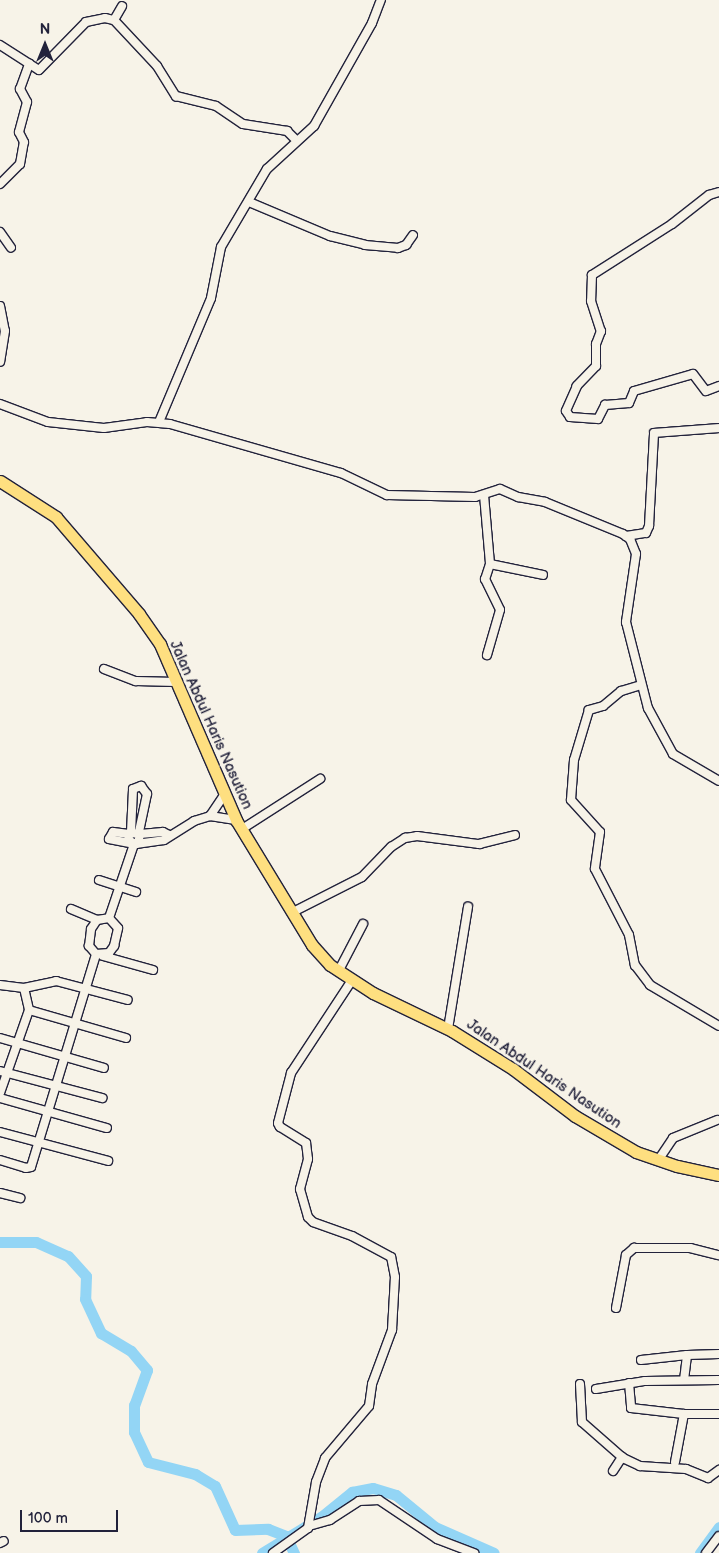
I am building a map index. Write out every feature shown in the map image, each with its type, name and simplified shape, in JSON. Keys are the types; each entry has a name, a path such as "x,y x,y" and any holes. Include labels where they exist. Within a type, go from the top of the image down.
{"main road":[{"name":"Jalan Abdul Haris Nasution","path":"0,481 56,517 140,614 160,644 224,795 239,825 312,944 352,980 448,1029 513,1069 575,1116 636,1152 719,1175"}],"street":[{"path":"159,422 211,298 219,252 267,169 317,120 372,23 381,0"},
{"path":"114,20 122,6"},
{"path":"0,45 40,70 88,21 105,18 114,20 157,66 176,96 216,106 243,124 287,131 297,141"},
{"path":"0,184 20,164 24,142 20,132 27,102 20,89 30,64"},
{"path":"719,192 703,199 672,224 592,275 591,301 601,327 595,350 596,366 574,391 567,414 598,419 605,405 630,403 634,390 692,374 706,391 719,386"},
{"path":"249,202 330,236 365,245 398,248 406,245 413,234"},
{"path":"0,232 11,248"},
{"path":"0,306 5,344 0,362"},
{"path":"0,404 57,423 109,428 159,422 341,473 382,494 484,495 496,490 505,490 518,498 549,503 626,536 646,533 649,526 654,433 719,428"},
{"path":"484,495 490,564 485,579 499,606 500,618 487,655"},
{"path":"626,536 636,554 636,569 626,617 648,708 670,749 719,781"},
{"path":"490,564 543,575"},
{"path":"104,669 136,681 176,682"},
{"path":"641,685 621,691 602,706 589,710 574,760 571,800 600,832 595,868 630,935 635,965 650,985 719,1026"},
{"path":"210,816 239,825 320,779"},
{"path":"109,918 134,843 133,789 141,786 147,794 135,833 134,843"},
{"path":"169,835 163,832 113,832 109,839 134,843 164,840 169,835 210,816 224,795"},
{"path":"293,912 362,877 391,847 405,838 417,836 479,844 515,836"},
{"path":"99,880 136,892"},
{"path":"448,1029 468,906"},
{"path":"71,909 97,920 109,918"},
{"path":"0,1160 28,1168 38,1146 86,988 100,955 111,951 118,932 116,924 109,918"},
{"path":"97,920 89,940 90,949 100,955 153,970"},
{"path":"339,970 363,924"},
{"path":"309,1525 316,1482 325,1458 369,1406 372,1384 392,1330 395,1278 391,1257 352,1236 313,1222 308,1217 300,1189 308,1159 306,1144 280,1127 278,1123 291,1073 352,980"},
{"path":"0,985 24,988 51,981 86,988 128,1000"},
{"path":"0,1093 4,1072 29,1010 24,988"},
{"path":"29,1010 126,1038"},
{"path":"0,1038 104,1068"},
{"path":"4,1072 102,1098"},
{"path":"0,1098 107,1128"},
{"path":"659,1159 673,1138 717,1120"},
{"path":"0,1132 38,1146 108,1161"},
{"path":"0,1192 20,1198"},
{"path":"616,1308 626,1255 634,1248 690,1248 719,1255"},
{"path":"641,1360 719,1354"},
{"path":"684,1380 687,1355"},
{"path":"596,1389 629,1383 719,1380"},
{"path":"629,1383 631,1408 684,1414 719,1414"},
{"path":"580,1384 582,1422 622,1457 640,1466 686,1469 705,1477 719,1470"},
{"path":"675,1462 684,1414"},
{"path":"613,1470 622,1457"},
{"path":"276,1551 309,1525 330,1520 358,1501 379,1500 443,1542 474,1553"},
{"path":"706,1553 719,1536"}],"waterway":[{"path":"0,1242 36,1242 68,1256 86,1276 85,1299 101,1333 131,1351 147,1370 134,1405 134,1432 148,1462 195,1474 215,1486 235,1530 268,1529 286,1536 294,1553"},
{"path":"262,1553 321,1517 352,1492 373,1488 396,1495 435,1527 494,1553"},
{"path":"700,1553 719,1527"}]}
